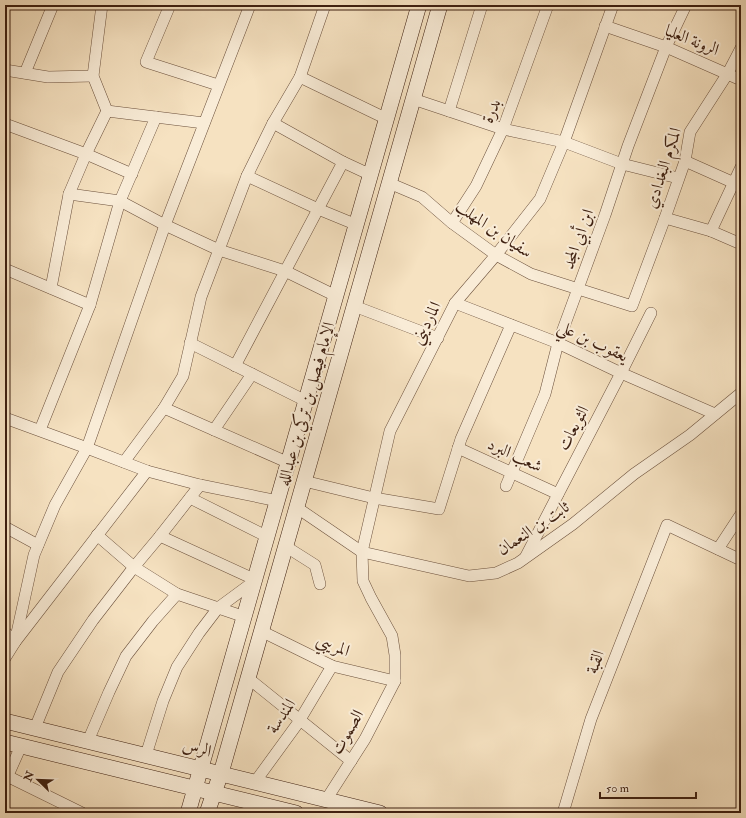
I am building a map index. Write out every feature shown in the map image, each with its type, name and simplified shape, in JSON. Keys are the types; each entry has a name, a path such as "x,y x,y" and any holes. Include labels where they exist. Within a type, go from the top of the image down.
{"main road":[{"name":"الإمام فيصل بن تركي بن عبدالله","path":"188,813 202,769 419,5"},
{"name":"الإمام فيصل بن تركي بن عبدالله","path":"207,813 221,773 440,5"},
{"name":"الرس","path":"5,721 380,813"},
{"path":"5,742 296,813"}],"street":[{"path":"25,72 53,5"},
{"path":"51,288 69,194 107,111 93,76 102,5"},
{"path":"170,5 146,62 218,85"},
{"path":"15,642 34,555 55,505 87,448 164,226 250,5"},
{"path":"124,462 164,408 183,376 201,297 247,176 273,123 300,77 325,5"},
{"path":"449,111 482,5"},
{"name":"بدرة","path":"452,222 476,186 503,129 548,5"},
{"name":"المارديني","path":"395,681 395,655 392,636 363,581 362,552 390,431 456,304 540,199 564,142 613,5"},
{"name":"ابن أبي المجد","path":"506,486 545,394 558,343 622,164 666,47 686,5"},
{"name":"الرونة العليا","path":"606,26 666,47 741,80"},
{"name":"المكرم البغدادي","path":"632,306 665,218 684,161 690,132 728,73 741,48"},
{"path":"5,70 25,72 48,77 93,76"},
{"path":"300,77 387,118"},
{"path":"413,99 503,129 564,142 622,164 678,178"},
{"path":"107,111 204,123"},
{"path":"40,430 90,305 120,201 156,117"},
{"path":"273,123 343,162 371,175"},
{"path":"5,124 86,154 132,174"},
{"path":"684,161 737,185"},
{"path":"235,366 343,162"},
{"path":"711,231 737,185 741,167"},
{"path":"247,176 318,209 357,225"},
{"name":"سفيان بن المهلب","path":"389,183 422,196 452,222 496,255 531,274 632,306"},
{"path":"69,194 120,201 164,226 219,250 285,271 336,296"},
{"path":"665,218 711,231 741,244"},
{"path":"5,269 90,305"},
{"name":"يعقوب بن علي","path":"456,304 558,343 621,373 715,414"},
{"path":"354,306 438,338"},
{"name":"الثويعات","path":"525,558 651,313"},
{"path":"304,481 374,498 439,509 458,448 511,325"},
{"path":"190,343 306,401"},
{"path":"214,430 252,374"},
{"name":"ثابت بن النعمان","path":"296,508 362,552 469,576 496,573 518,563 573,524 634,474 690,435 741,393"},
{"path":"164,408 289,463"},
{"path":"5,418 147,471 200,485 278,501"},
{"name":"شعب البرد","path":"458,448 558,494"},
{"path":"5,658 15,642 147,471"},
{"path":"35,728 58,672 92,620 200,485"},
{"path":"190,498 268,537"},
{"path":"741,514 718,549 741,560"},
{"name":"القبة","path":"563,813 591,719 667,525 718,549"},
{"path":"5,527 38,545"},
{"path":"97,535 134,566 177,594 245,617"},
{"path":"146,755 163,701 177,667 199,633 218,608 256,580 160,536"},
{"path":"285,546 315,565 320,584"},
{"path":"88,741 126,656 153,621 177,594"},
{"name":"المريبي","path":"261,631 332,666 395,681"},
{"path":"5,632 15,642"},
{"name":"المندسة","path":"255,782 300,719 332,666"},
{"path":"248,678 351,761"},
{"name":"الصموت","path":"326,800 365,739 395,681"},
{"path":"21,746 6,778 82,813"}]}
